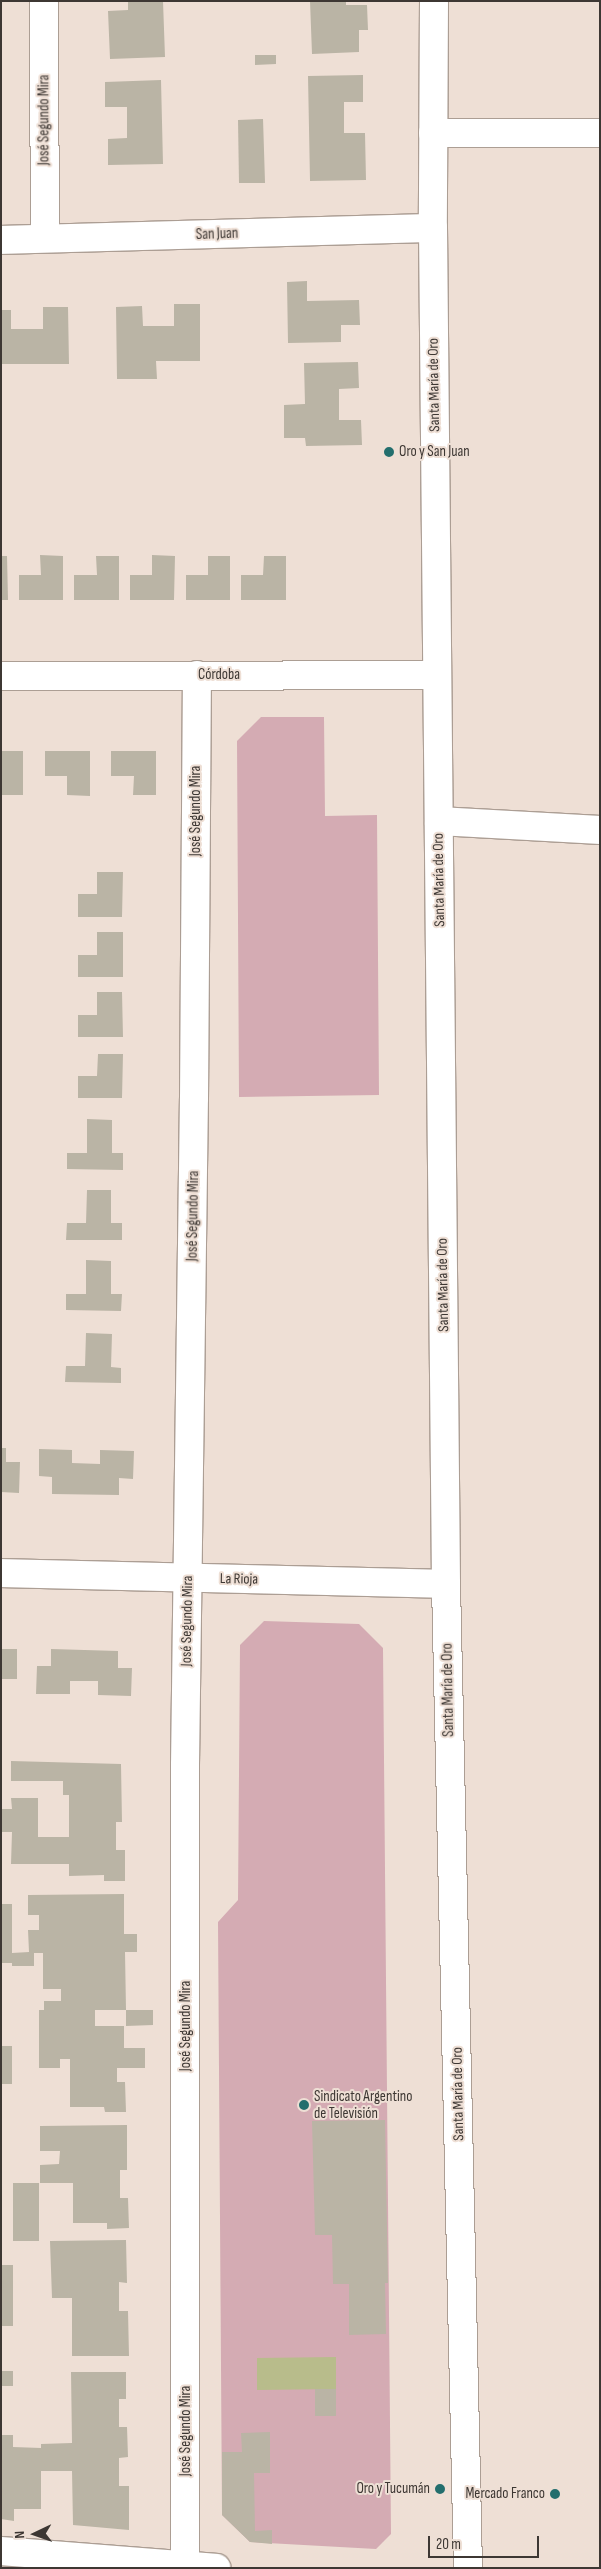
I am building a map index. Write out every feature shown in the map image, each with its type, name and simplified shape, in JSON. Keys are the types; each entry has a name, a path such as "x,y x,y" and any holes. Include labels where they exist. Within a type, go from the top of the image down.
{"street":[{"name":"José Segundo Mira","path":"44,1 45,238"},
{"name":"Santa María de Oro","path":"434,1 433,228 446,1584 468,2568"},
{"path":"433,133 600,133"},
{"name":"San Juan","path":"1,240 433,228"},
{"name":"Córdoba","path":"1,676 438,675"},
{"name":"José Segundo Mira","path":"185,2566 185,1765 197,676"},
{"path":"439,821 600,830"},
{"name":"La Rioja","path":"1,1573 446,1584"},
{"path":"1,2551 216,2568"}],"shaded area":[{"path":"261,717 324,717 325,816 377,815 379,1095 239,1097 237,741"},
{"name":"Sindicato Argentino de Televisión","path":"264,1621 359,1624 383,1648 391,2534 376,2549 250,2542 222,2515 218,1922 238,1900 240,1645"},
{"path":"336,2357 336,2389 257,2390 257,2358"}],"building":[{"path":"128,1 163,1 165,57 110,59 108,11 128,10"},
{"path":"310,1 346,1 346,5 367,5 368,30 359,30 359,52 312,54"},
{"path":"255,55 276,55 276,64 255,65"},
{"path":"363,75 363,102 344,102 344,133 365,133 366,180 310,181 308,76"},
{"path":"161,80 163,164 108,165 108,139 127,138 127,107 105,107 105,82"},
{"path":"263,119 265,183 239,183 238,120"},
{"path":"307,281 307,301 359,300 360,325 341,325 341,342 288,343 287,282"},
{"path":"174,304 200,304 200,361 156,361 157,379 117,379 116,307 142,306 143,326 174,326"},
{"path":"43,307 68,307 69,364 1,364 1,310 11,310 11,329 43,329"},
{"path":"358,362 359,388 339,389 339,420 361,420 362,445 306,446 305,438 284,438 284,405 305,404 304,363"},
{"path":"40,555 63,556 63,600 19,600 19,575 41,575"},
{"path":"152,555 175,556 174,600 130,600 130,575 152,575"},
{"path":"1,556 7,556 8,600 1,600"},
{"path":"96,556 119,556 119,600 74,600 74,575 97,575"},
{"path":"208,556 230,556 230,600 186,600 186,575 208,575"},
{"path":"264,556 286,556 286,600 241,600 241,575 263,575"},
{"path":"1,751 23,751 23,795 1,795"},
{"path":"45,751 90,751 90,796 67,795 67,776 45,776"},
{"path":"111,751 156,751 156,795 133,795 134,776 111,776"},
{"path":"97,872 123,872 122,917 78,917 78,894 97,894"},
{"path":"97,932 123,932 123,977 78,977 78,955 97,955"},
{"path":"97,992 122,992 123,1037 78,1037 78,1015 97,1015"},
{"path":"98,1054 123,1054 122,1098 78,1098 78,1076 97,1076"},
{"path":"87,1119 112,1120 112,1153 123,1153 123,1170 67,1169 67,1153 87,1153"},
{"path":"87,1190 111,1190 111,1223 122,1223 122,1240 66,1240 67,1223 86,1223"},
{"path":"86,1260 111,1261 111,1294 122,1294 121,1311 66,1310 66,1294 86,1294"},
{"path":"86,1333 112,1334 111,1367 121,1368 121,1383 65,1382 66,1366 85,1366"},
{"path":"1,1448 6,1448 6,1462 20,1462 19,1493 1,1492"},
{"path":"39,1449 72,1450 72,1463 100,1464 100,1450 134,1451 133,1479 119,1478 119,1495 52,1494 52,1477 39,1476"},
{"path":"1,1649 17,1649 17,1679 1,1679"},
{"path":"51,1649 118,1651 118,1668 132,1668 131,1696 98,1695 98,1681 70,1681 70,1694 36,1694 37,1666 51,1666"},
{"path":"11,1761 121,1764 122,1822 116,1822 116,1850 125,1850 125,1881 104,1881 104,1875 69,1876 69,1864 11,1864 12,1832 1,1832 1,1809 12,1809 11,1798 38,1798 38,1837 69,1837 69,1795 63,1795 63,1781 11,1781"},
{"path":"124,1894 124,1934 137,1934 137,1952 125,1952 126,2010 95,2010 95,2026 124,2026 124,2048 145,2048 145,2068 117,2068 117,2082 125,2082 126,2112 105,2112 104,2107 70,2107 70,2059 60,2059 60,2068 39,2068 39,2010 44,2010 44,2001 61,2001 61,1989 43,1989 43,1953 34,1953 34,1966 12,1966 12,1963 1,1963 1,1904 12,1904 12,1953 29,1952 28,1930 39,1930 39,1915 28,1915 28,1895"},
{"path":"126,2010 153,2010 153,2025 126,2026"},
{"path":"1,2046 12,2046 12,2084 1,2084"},
{"path":"385,2120 388,2283 385,2283 386,2334 349,2335 349,2284 333,2284 332,2235 315,2235 312,2121"},
{"path":"127,2125 127,2170 120,2170 120,2198 128,2198 129,2228 107,2229 107,2223 73,2223 73,2183 40,2183 40,2165 59,2164 60,2151 40,2151 40,2126"},
{"path":"13,2183 39,2183 39,2241 13,2241"},
{"path":"126,2240 127,2283 119,2282 119,2311 128,2311 129,2356 72,2356 72,2298 52,2298 50,2241"},
{"path":"1,2265 13,2265 13,2326 1,2326"},
{"path":"1,2371 13,2371 13,2386 1,2386"},
{"path":"71,2372 126,2372 126,2399 119,2399 119,2427 127,2427 128,2457 119,2458 119,2486 129,2486 129,2530 73,2525 72,2471 41,2471 41,2509 14,2509 14,2521 1,2519 1,2435 13,2435 13,2447 41,2448 41,2444 72,2443"},
{"path":"315,2389 336,2389 336,2416 315,2416"},
{"path":"270,2432 270,2473 254,2473 255,2531 272,2530 272,2544 250,2542 222,2515 222,2452 242,2452 241,2433"}],"place":[{"name":"Oro y San Juan","path":"389,452"},
{"name":"Sindicato Argentino de Televisión","path":"304,2105"},
{"name":"Oro y Tucumán","path":"440,2489"},
{"name":"Mercado Franco","path":"555,2494"}]}
